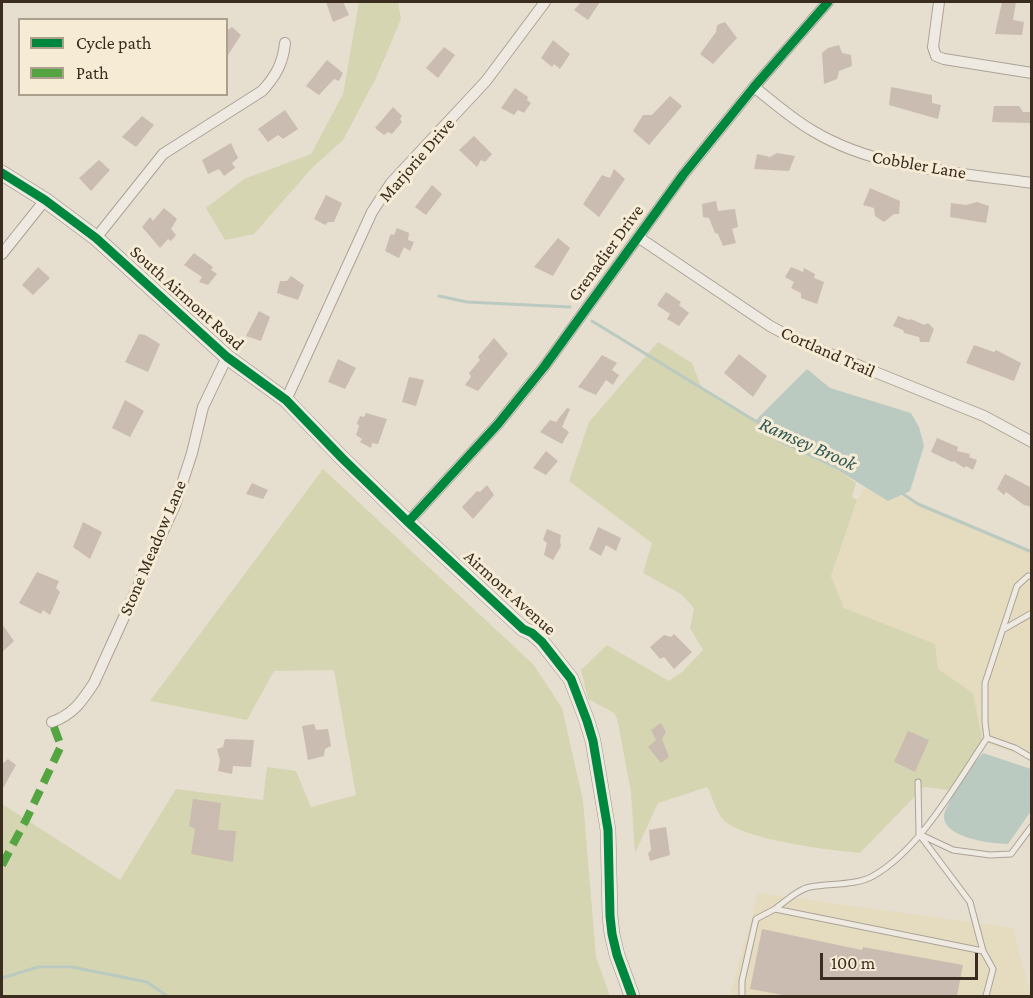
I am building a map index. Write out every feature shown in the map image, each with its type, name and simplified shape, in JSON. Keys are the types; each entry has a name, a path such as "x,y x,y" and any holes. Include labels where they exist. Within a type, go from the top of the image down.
{"street":[{"name":"Marjorie Drive","path":"286,400 372,212 391,183 486,81 545,2"},
{"name":"Grenadier Drive","path":"408,522 498,424 544,367 683,175 754,87 828,2"},
{"path":"939,2 933,47 936,56 1032,73"},
{"path":"96,238 164,154 262,91 275,76 283,57 285,43"},
{"name":"Cobbler Lane","path":"754,87 813,131 859,153 914,166 1032,183"},
{"name":"South Airmont Road","path":"2,173 45,200 96,238 227,357 286,400 342,458"},
{"path":"2,254 45,200"},
{"name":"Cortland Trail","path":"638,237 770,326 798,340 984,416 1032,442"},
{"name":"Stone Meadow Lane","path":"52,722 66,717 81,703 94,683 175,505 204,407 227,357"},
{"name":"Airmont Avenue","path":"342,458 523,629 542,642 571,679 593,741 608,830 611,925 617,955 632,996"}],"lane":[{"path":"742,996 742,981 756,919 807,887 838,885 872,876 906,850 939,808 987,738 985,683 1017,586 1028,576 1032,576"},
{"path":"1004,628 1032,613"},
{"path":"987,738 1015,748 1032,758"},
{"path":"918,782 919,834 970,902 983,951 993,969 986,996"},
{"path":"919,834 953,850 990,855 1011,854 1032,826"},
{"path":"775,909 983,951"}],"shaded area":[{"path":"866,486 899,496 1031,552 1031,759 983,742 973,693 844,610 831,576 857,500"},
{"path":"758,893 1013,928 1031,996 730,996"}],"green space":[{"path":"359,2 398,2 401,19 376,78 343,140 312,168 254,234 225,240 206,208 244,179 311,154 343,94"},
{"path":"658,342 692,363 702,389 755,421 778,442 836,469 856,483 852,497 857,500 831,576 844,608 935,644 938,669 973,693 983,742 949,790 924,787 860,853 764,838 745,832 730,825 721,817 707,787 658,803 635,853 631,792 617,718 614,713 588,699 581,670 607,645 669,681 682,672 703,650 690,628 694,608 681,594 643,573 652,543 569,481 589,422"},
{"path":"323,469 533,664 562,708 583,800 596,957 610,996 2,996 2,804 120,880 176,789 263,800 267,767 296,771 311,807 356,795 334,670 274,671 247,720 150,701"}],"water":[{"path":"807,369 830,388 911,413 919,427 924,446 910,491 888,501 836,469 778,442 755,421"},
{"path":"983,753 1031,769 1031,811 1008,844 992,843 960,835 946,824 944,813 964,777"}],"building":[{"path":"326,2 343,2 349,15 333,22"},
{"path":"581,2 600,2 588,20 574,10"},
{"path":"1002,2 1016,2 1013,20 1024,22 1022,35 995,34"},
{"path":"725,22 737,38 713,64 700,54 716,32 717,25"},
{"path":"232,27 241,35 228,55 228,30"},
{"path":"553,40 570,54 560,69 554,64 552,67 541,58"},
{"path":"839,45 842,53 851,55 852,66 839,71 837,79 824,84 822,53 828,48"},
{"path":"444,47 455,55 438,78 426,68"},
{"path":"327,60 343,73 339,81 334,79 319,95 306,86"},
{"path":"891,87 932,95 932,103 941,105 938,119 889,105"},
{"path":"515,88 528,97 527,100 531,103 524,113 518,110 514,115 501,108"},
{"path":"670,96 682,106 649,145 633,131 643,115 652,115"},
{"path":"994,106 1019,106 1023,112 1032,112 1032,123 992,122"},
{"path":"393,107 402,116 400,119 402,122 392,134 388,132 384,135 375,128"},
{"path":"285,110 298,129 283,139 278,135 268,142 258,129"},
{"path":"142,116 154,125 136,147 122,137"},
{"path":"474,136 492,154 485,162 481,160 477,167 459,150"},
{"path":"231,143 238,158 232,163 235,168 224,176 219,169 208,174 202,160"},
{"path":"777,153 795,156 789,171 754,169 757,154 770,157"},
{"path":"99,160 110,170 91,191 79,178"},
{"path":"614,169 625,179 599,217 583,204 602,175 610,178"},
{"path":"432,185 442,194 426,215 415,207"},
{"path":"870,188 900,201 899,214 894,214 884,222 875,216 874,208 863,205"},
{"path":"326,195 342,203 334,222 328,222 325,225 314,219"},
{"path":"716,201 718,211 735,209 738,227 732,229 736,243 723,246 709,218 703,217 702,204"},
{"path":"977,202 989,206 986,223 950,217 951,203 966,205"},
{"path":"164,208 177,219 171,229 176,235 171,241 168,239 160,248 142,227 150,217 153,221"},
{"path":"397,228 409,233 408,240 414,242 410,251 404,247 399,258 385,251 391,234 394,235"},
{"path":"558,238 570,248 553,276 534,267"},
{"path":"194,253 213,267 211,270 217,274 208,285 199,282 202,277 184,265"},
{"path":"38,267 50,278 33,295 22,285"},
{"path":"791,267 803,272 804,268 815,274 814,278 824,282 817,304 801,298 801,293 791,288 794,282 785,277"},
{"path":"291,276 304,285 298,300 277,293 280,281 287,281"},
{"path":"666,292 681,302 679,305 689,313 679,326 667,319 670,314 657,305"},
{"path":"259,311 270,317 261,341 246,336"},
{"path":"898,316 924,325 928,323 934,329 929,342 920,342 919,337 904,333 903,330 893,326"},
{"path":"139,334 160,344 148,372 125,362"},
{"path":"494,338 508,354 478,391 465,385 471,377 469,373 480,360 478,357"},
{"path":"974,345 994,352 996,350 1021,363 1014,381 966,363"},
{"path":"739,354 767,376 753,397 724,373"},
{"path":"602,355 617,363 612,370 619,375 613,385 606,380 596,395 578,387"},
{"path":"338,359 356,368 345,389 328,382"},
{"path":"409,377 424,380 416,406 402,402"},
{"path":"125,400 144,411 130,437 112,428"},
{"path":"567,408 570,409 562,427 569,432 562,444 540,432 550,420 556,422"},
{"path":"366,413 387,419 378,444 372,443 371,448 360,442 362,439 356,435 360,416 364,417"},
{"path":"937,438 958,447 957,451 970,454 969,457 977,460 973,470 931,452"},
{"path":"546,451 558,461 546,475 533,468"},
{"path":"1005,474 1032,488 1032,507 1024,505 1006,492 1004,495 997,489"},
{"path":"252,483 268,490 263,499 246,494"},
{"path":"487,485 494,495 473,519 462,507 477,491 480,492"},
{"path":"83,522 102,532 90,559 73,547"},
{"path":"598,527 621,538 616,551 606,545 601,556 589,549"},
{"path":"547,529 561,535 561,546 553,560 544,555 547,543 543,540"},
{"path":"37,572 59,581 56,588 60,592 50,615 43,610 41,614 19,603"},
{"path":"2,624 14,641 2,652"},
{"path":"674,634 692,652 674,669 664,657 660,659 650,647 664,635 671,637"},
{"path":"661,723 666,732 662,739 669,757 661,763 648,747 656,740 651,730"},
{"path":"314,724 316,730 328,729 331,746 325,749 324,756 308,760 302,726"},
{"path":"908,731 929,740 915,772 894,762"},
{"path":"225,739 254,740 251,767 233,766 232,774 218,771 220,760 217,749 223,747"},
{"path":"8,759 16,765 2,790 2,764"},
{"path":"193,799 221,803 218,830 236,831 233,862 191,854 195,829 189,826"},
{"path":"666,827 670,855 650,861 649,830"},
{"path":"762,929 862,950 863,947 963,965 957,996 788,996 750,989"}],"waterway":[{"name":"Ramsey Brook","path":"439,296 467,302 570,307"},
{"name":"Ramsey Brook","path":"592,321 757,422"},
{"name":"Ramsey Brook","path":"900,492 918,504 1032,552"},
{"path":"2,978 38,967 72,967 147,982 167,996"}],"marked path":[{"path":"2,865 61,746 52,722"}],"cycle path":[{"path":"408,522 498,424 544,367 683,175 754,87 828,2"},
{"path":"2,173 45,200 96,238 227,357 286,400 408,522 523,629 542,642 571,679 593,741 608,830 612,934 632,996"}]}
